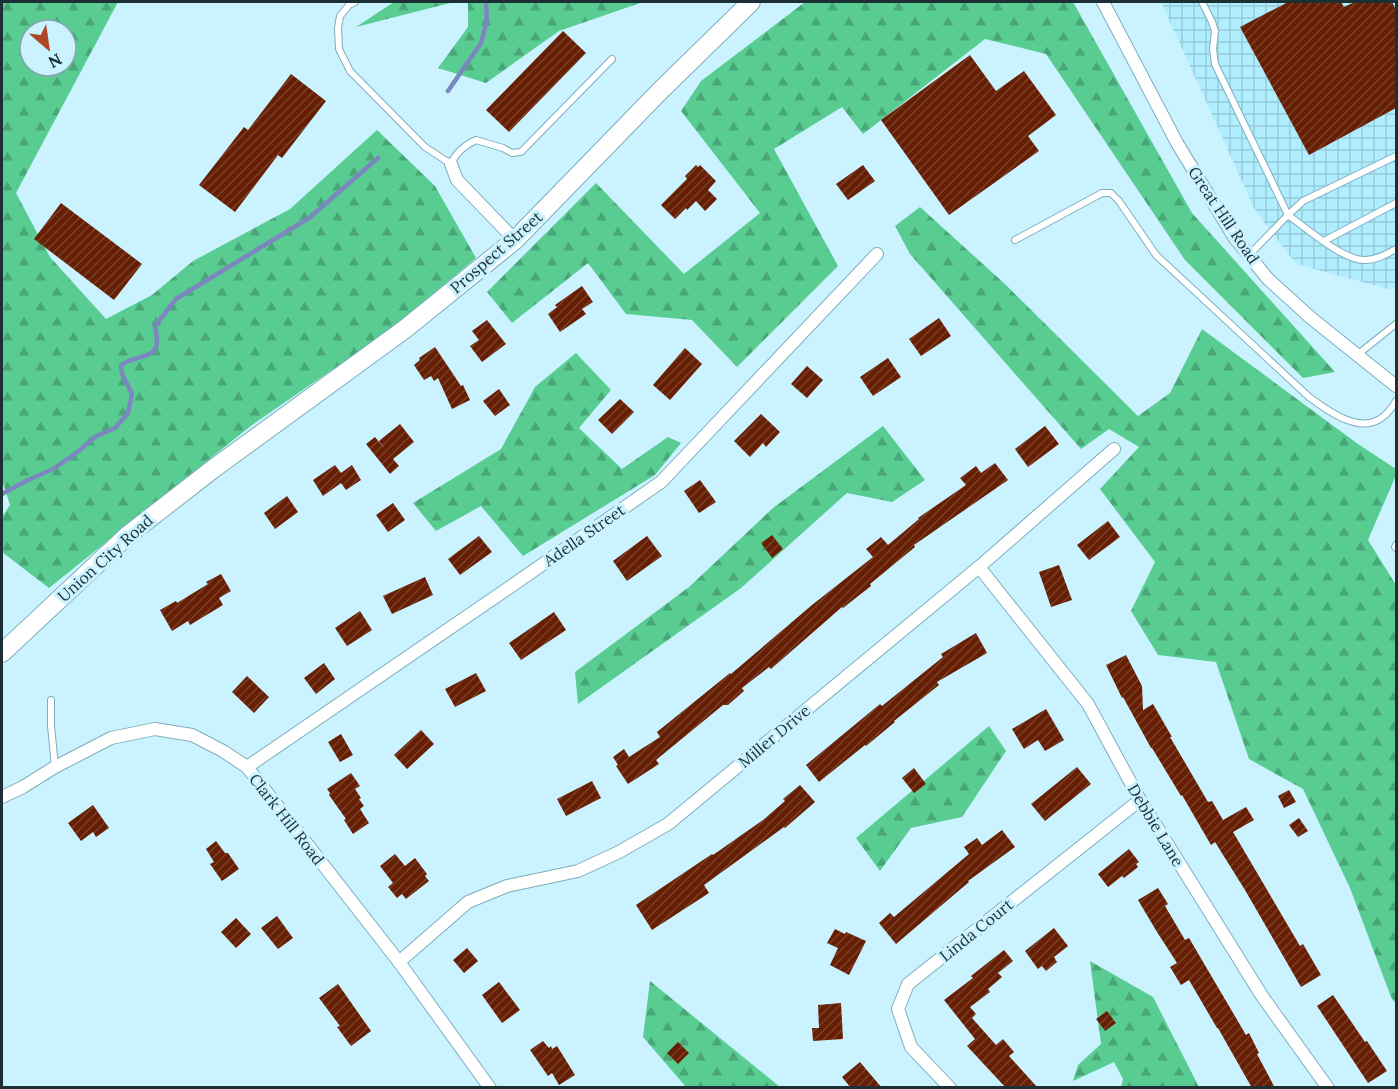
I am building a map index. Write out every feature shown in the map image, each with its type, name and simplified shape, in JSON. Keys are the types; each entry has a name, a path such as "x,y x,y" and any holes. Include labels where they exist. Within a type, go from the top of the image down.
{"main road":[{"name":"Prospect Street","path":"213,469 405,329 515,240 660,91 751,2"},
{"name":"Union City Road","path":"2,653 128,535 213,469"}],"street":[{"name":"Great Hill Road","path":"1103,2 1177,143 1221,217 1249,255 1268,279 1311,318 1396,386"},
{"path":"451,164 457,180 515,240"},
{"name":"Adella Street","path":"247,767 661,482 878,254"},
{"name":"Miller Drive","path":"399,962 468,902 507,886 578,871 619,852 668,824 979,567 1114,449"},
{"name":"Debbie Lane","path":"979,567 1088,704 1140,800 1262,996 1328,1088"},
{"name":"Clark Hill Road","path":"2,797 111,738 155,729 192,735 223,751 247,767 399,962 490,1088"},
{"name":"Linda Court","path":"950,1088 911,1047 898,1009 908,984 1140,800"}],"lane":[{"path":"355,2 349,5 340,16 338,28 339,49 350,71 425,147 451,164 465,145 476,140 512,153 520,152 612,59"},
{"path":"1202,2 1215,31 1213,49 1215,64 1288,215 1350,257 1365,260 1385,256 1396,249"},
{"path":"1249,255 1303,201 1396,156"},
{"path":"1015,240 1102,193 1111,193 1156,255 1309,397 1328,411 1349,420 1370,423 1385,415 1396,401"},
{"path":"1324,241 1396,203"},
{"path":"1357,356 1396,324"},
{"path":"51,700 55,767"}],"shaded area":[{"path":"1161,2 1396,2 1396,287 1392,290 1296,264 1255,210"}],"green space":[{"path":"2,2 118,2 78,77 78,18 18,18 18,78 77,78 16,193 50,257 106,319 152,295 193,261 290,209 377,130 435,186 476,258 390,330 252,425 49,588 2,552 2,517 10,505 2,480"},
{"path":"394,2 454,2 356,27"},
{"path":"468,2 643,2 559,31 486,83 438,68 468,27"},
{"path":"805,2 1073,2 1192,213 1335,372 1303,378 1185,260 1046,54 985,39 863,134 842,107 774,149 838,266 737,367 692,320 626,314 588,263 512,323 487,292 596,183 684,274 760,213 681,111 701,81"},
{"path":"920,207 1006,285 1138,416 1170,393 1202,329 1358,444 1396,469 1396,475 1368,540 1396,585 1396,1004 1391,997 1350,888 1303,789 1249,759 1216,662 1158,655 1131,611 1155,562 1100,489 1139,447 1109,429 1081,449 910,254 895,226"},
{"path":"576,353 611,390 579,428 622,469 668,437 681,443 655,475 523,556 481,506 436,531 413,503 501,449 535,387"},
{"path":"883,426 925,480 892,502 847,493 741,588 578,704 575,672 689,587 773,508"},
{"path":"989,726 1006,751 962,817 911,828 880,871 856,838"},
{"path":"1090,961 1153,997 1199,1087 1121,1087 1123,1079 1114,1062 1073,1081 1078,1065 1101,1044"},
{"path":"650,981 780,1087 686,1087 643,1037"}],"building":[{"path":"1288,2 1341,2 1344,7 1355,2 1392,2 1396,10 1396,108 1309,155 1240,27"},
{"path":"563,31 586,53 509,132 486,110"},
{"path":"970,55 996,91 1024,71 1056,115 1028,136 1039,151 949,215 881,120"},
{"path":"291,74 326,101 282,158 278,155 235,212 199,185 244,127 248,130"},
{"path":"696,165 698,167 700,165 716,181 708,190 717,199 705,211 696,201 675,219 661,205 687,179 685,176"},
{"path":"863,165 875,181 848,200 836,184"},
{"path":"61,203 142,264 114,300 34,239"},
{"path":"582,286 593,302 582,309 586,314 560,332 548,314 557,307 555,305"},
{"path":"939,318 951,336 921,356 909,339"},
{"path":"487,320 506,344 482,362 470,346 479,340 472,331"},
{"path":"435,347 461,386 463,385 470,400 452,409 438,378 434,381 431,376 424,380 414,365 420,360 419,358"},
{"path":"685,348 702,364 670,400 653,385"},
{"path":"888,358 901,377 873,396 860,377"},
{"path":"807,366 823,380 807,398 791,384"},
{"path":"499,389 510,405 495,416 483,401"},
{"path":"620,399 634,412 612,434 598,420"},
{"path":"761,414 780,432 766,447 763,443 750,457 734,441"},
{"path":"400,424 414,442 393,459 399,466 390,474 366,444 375,437 385,449 379,441"},
{"path":"1045,426 1059,444 1028,467 1015,449"},
{"path":"995,463 1008,480 914,545 915,547 870,584 871,586 842,607 771,669 769,667 742,688 744,691 728,705 723,705 656,760 659,764 628,784 613,757 624,749 629,757 660,737 657,732 873,557 866,549 881,537 888,545 918,518 966,485 960,478 976,466 981,473"},
{"path":"335,465 341,473 352,465 361,480 346,490 341,483 323,496 313,480"},
{"path":"700,480 716,502 699,513 684,491"},
{"path":"287,496 298,512 275,529 264,513"},
{"path":"393,503 405,520 388,532 376,515"},
{"path":"1108,521 1120,537 1089,560 1077,545"},
{"path":"772,535 783,549 772,558 761,543"},
{"path":"479,536 492,552 460,575 448,559"},
{"path":"647,536 662,556 627,581 613,561"},
{"path":"1059,565 1072,600 1051,607 1039,572"},
{"path":"221,574 231,591 219,598 223,605 190,625 188,621 172,631 160,610 176,601 177,603"},
{"path":"425,577 433,595 392,614 383,596"},
{"path":"360,611 372,630 347,646 335,628"},
{"path":"554,612 566,630 521,660 509,643"},
{"path":"976,633 987,653 937,682 939,685 819,782 806,765 880,704 882,706 943,657 941,654"},
{"path":"1126,655 1142,686 1143,710 1153,704 1208,802 1212,801 1223,820 1246,807 1254,820 1233,832 1300,946 1303,944 1321,975 1301,987 1245,890 1215,842 1211,845 1122,698 1106,665"},
{"path":"324,663 335,679 316,694 304,678"},
{"path":"476,673 486,691 455,707 445,689"},
{"path":"247,676 269,697 254,713 232,692"},
{"path":"1046,709 1064,740 1045,751 1038,740 1024,749 1012,729"},
{"path":"421,730 434,744 407,769 394,755"},
{"path":"341,734 353,755 340,762 328,742"},
{"path":"1077,767 1091,784 1045,821 1031,804"},
{"path":"914,768 926,784 914,793 902,778"},
{"path":"351,773 360,786 355,789 364,806 360,809 369,823 353,834 327,789"},
{"path":"592,781 601,798 566,816 557,799"},
{"path":"800,785 815,802 785,828 704,885 709,893 652,930 636,905 763,820"},
{"path":"1289,790 1296,802 1284,808 1278,796"},
{"path":"93,805 109,828 96,837 93,832 81,841 68,823"},
{"path":"1299,818 1308,831 1298,837 1289,825"},
{"path":"1002,830 1015,847 968,881 896,944 879,923 890,913 894,917 969,854 964,847 977,838 982,845"},
{"path":"216,841 239,869 222,881 210,864 214,862 206,849"},
{"path":"1129,849 1139,862 1136,864 1138,867 1108,887 1098,874"},
{"path":"395,854 405,866 415,858 427,874 425,876 429,881 406,899 402,894 397,898 388,887 393,883 380,866"},
{"path":"1158,888 1168,904 1165,906 1185,940 1189,938 1246,1035 1249,1033 1275,1088 1252,1088 1189,980 1181,985 1170,967 1177,963 1138,900"},
{"path":"277,916 293,938 278,949 261,928"},
{"path":"236,918 251,934 236,948 221,932"},
{"path":"1054,928 1068,946 1054,957 1057,962 1046,971 1042,966 1038,969 1025,951"},
{"path":"835,929 866,941 849,975 830,965 838,948 827,943"},
{"path":"467,948 478,961 464,973 453,960"},
{"path":"1004,950 1013,961 998,973 1002,977 988,989 990,992 970,1007 976,1014 972,1018 996,1045 1003,1039 1014,1052 1009,1056 1038,1088 1006,1088 967,1046 975,1039 944,1000"},
{"path":"499,982 520,1010 502,1023 482,995"},
{"path":"338,984 371,1031 351,1046 337,1027 340,1026 319,998"},
{"path":"1333,995 1387,1071 1368,1083 1317,1006"},
{"path":"841,1003 843,1039 813,1041 812,1028 819,1028 818,1005"},
{"path":"1107,1011 1116,1023 1105,1031 1096,1019"},
{"path":"543,1041 549,1048 557,1046 575,1075 559,1085 552,1073 548,1076 530,1050"},
{"path":"678,1042 689,1053 678,1064 667,1053"},
{"path":"860,1062 882,1088 851,1088 842,1077"}],"waterway":[{"path":"448,91 481,43 487,20 486,2"},
{"path":"2,494 53,469 95,437 115,428 128,413 132,394 122,374 121,365 153,351 157,338 155,326 176,299 309,218 378,158"}]}
